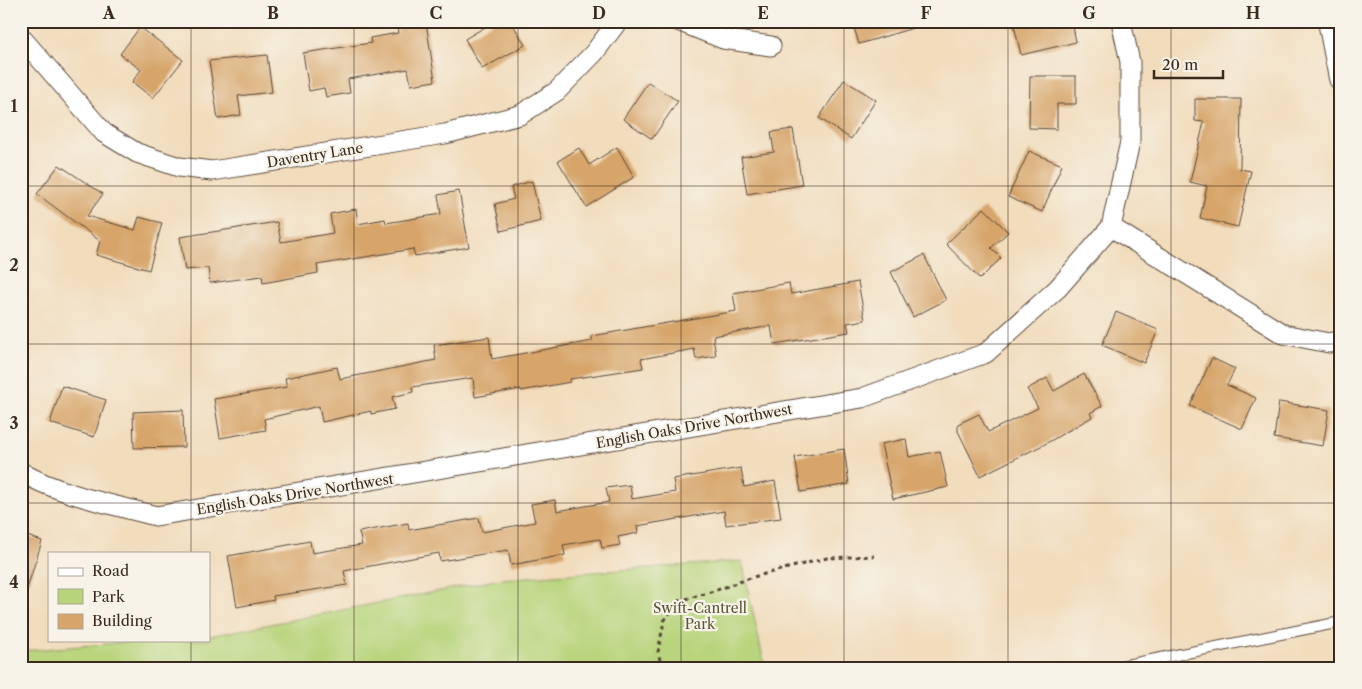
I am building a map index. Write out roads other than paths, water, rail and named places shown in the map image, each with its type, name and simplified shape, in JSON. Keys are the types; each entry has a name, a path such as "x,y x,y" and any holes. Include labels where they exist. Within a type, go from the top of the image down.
{"street":[{"name":"Daventry Lane","path":"21,37 104,133 146,156 179,167 212,171 445,134 520,115 557,91 594,53 618,21"},
{"path":"678,21 722,39 772,46"},
{"name":"English Oaks Drive Northwest","path":"21,472 31,478 87,498 156,516 862,398 986,354 1058,288 1111,227 1130,142 1130,62 1121,21"},
{"path":"1330,21 1341,78"},
{"path":"1111,227 1283,334 1329,342 1341,340"}],"lane":[{"path":"1111,668 1341,622"}],"park label":[{"name":"Swift-Cantrell Park","path":"700,616"}]}
